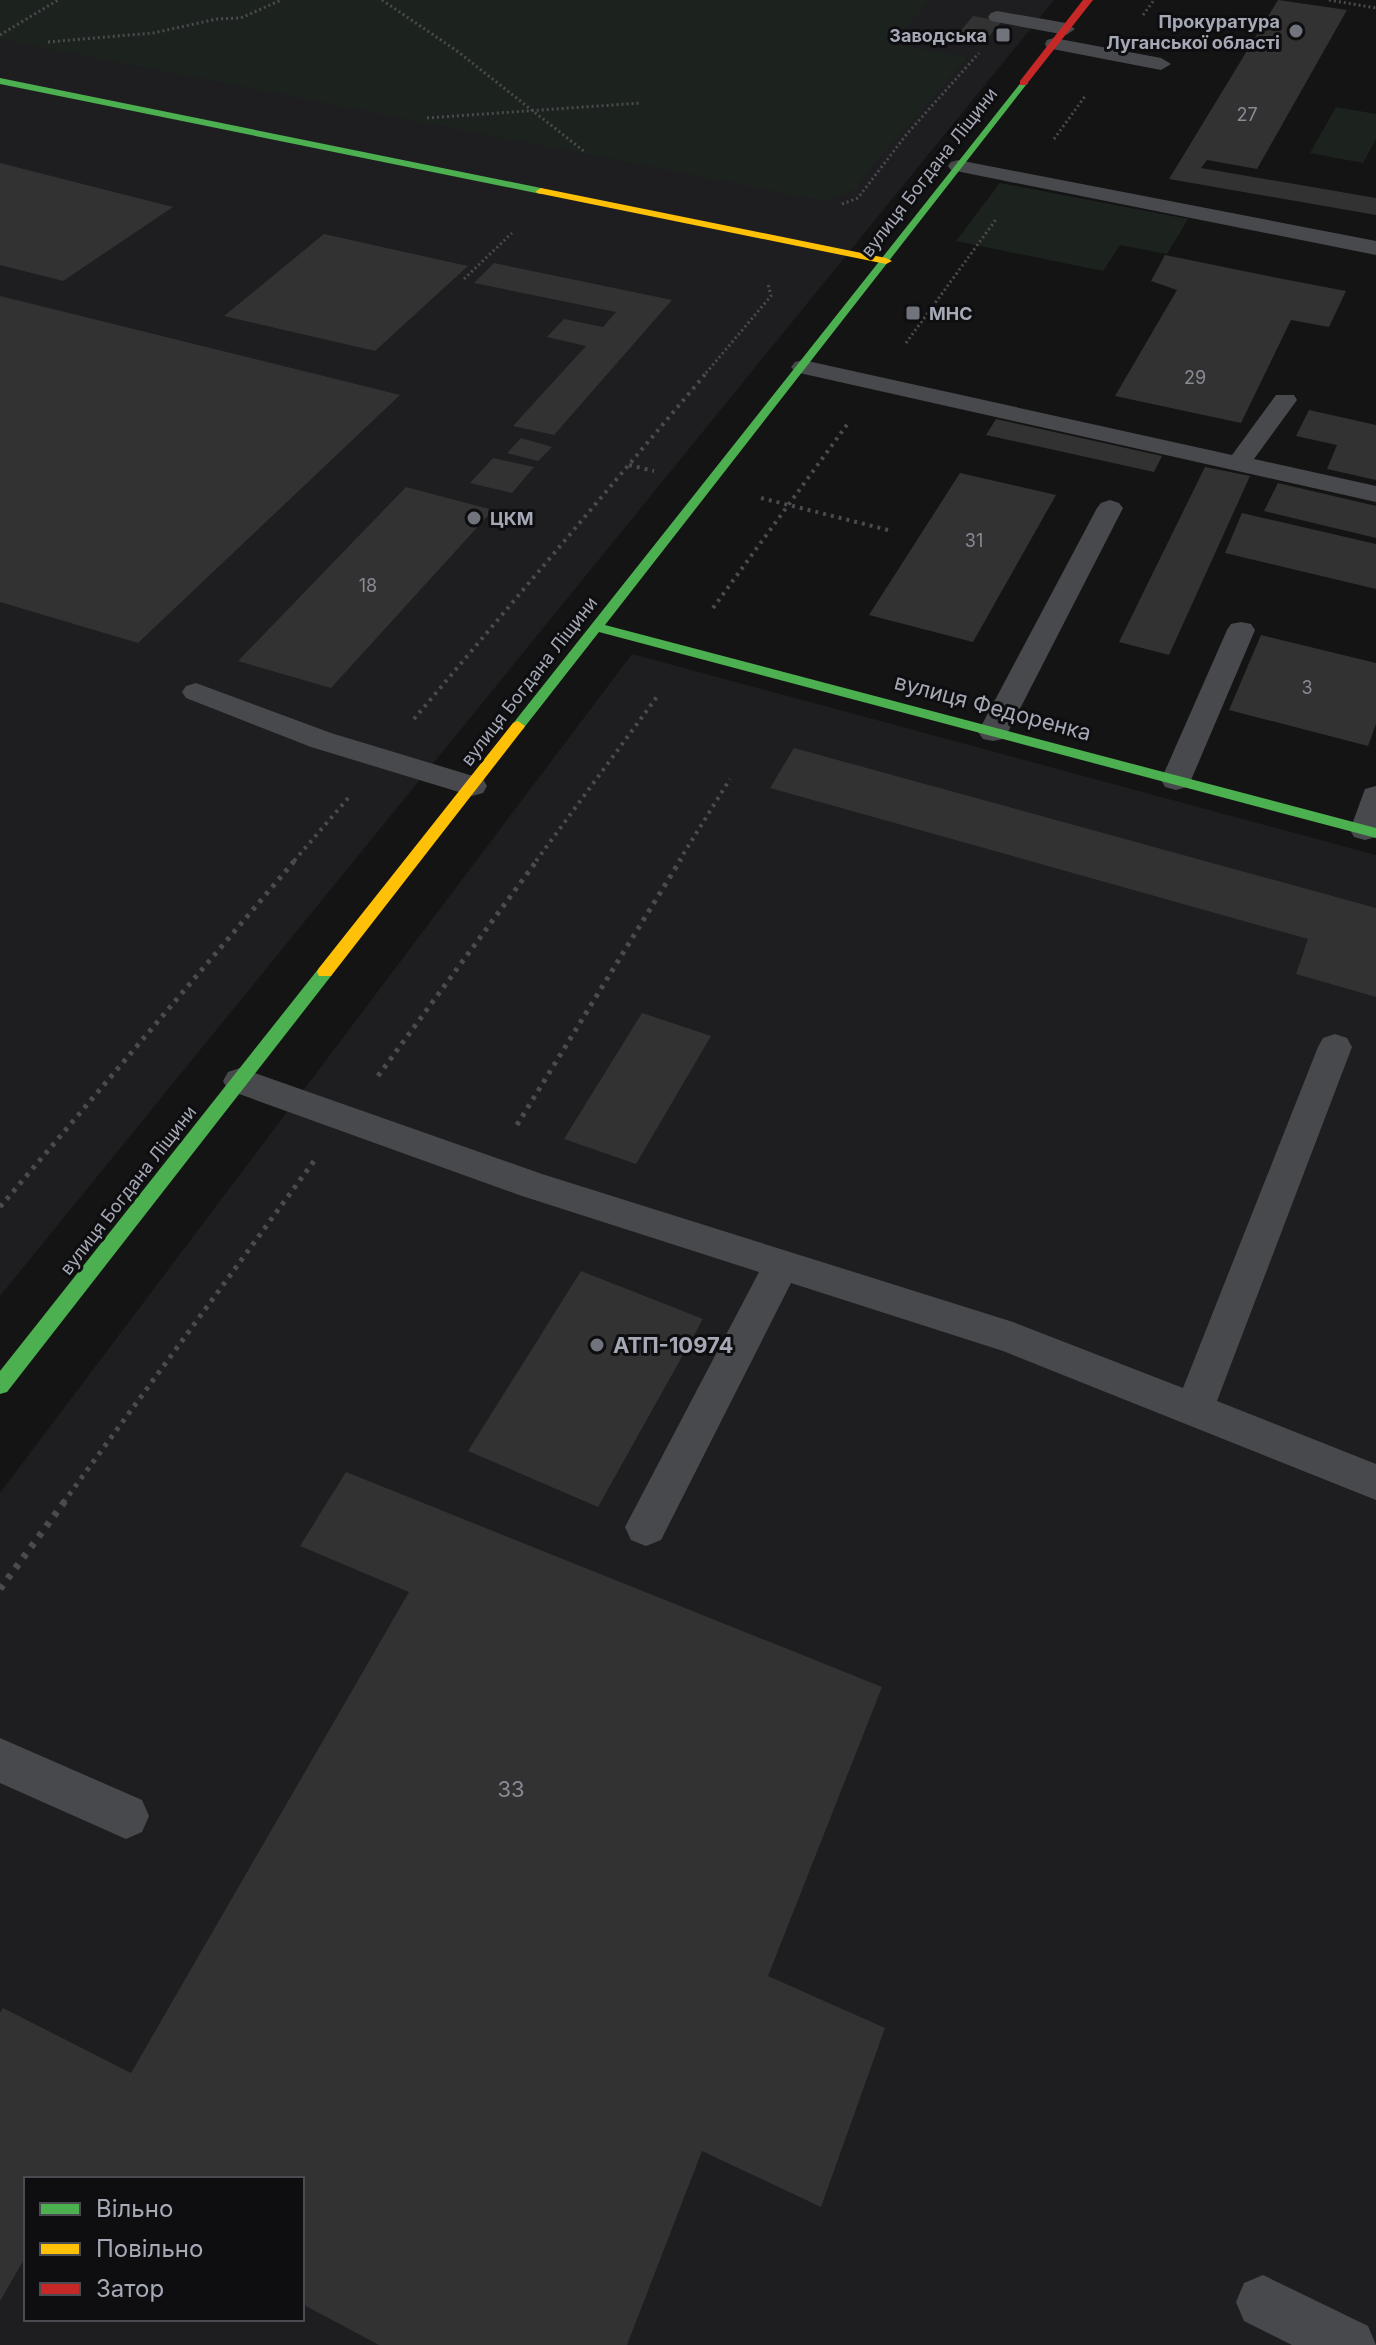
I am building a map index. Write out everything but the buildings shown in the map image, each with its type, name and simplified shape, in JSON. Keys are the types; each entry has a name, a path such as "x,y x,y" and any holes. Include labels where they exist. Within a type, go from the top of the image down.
{"main road":[{"name":"вулиця Богдана Ліщини","path":"0,1386 803,367 1088,0"},
{"path":"0,81 886,261"},
{"name":"вулиця Федоренка","path":"598,627 1370,832"}],"lane":[{"path":"1002,18 1114,55 1161,64"},
{"path":"958,166 1376,248"},
{"path":"803,367 1376,494"},
{"path":"1239,463 1285,400"},
{"path":"993,732 1110,508"},
{"path":"1176,780 1241,630"},
{"path":"196,692 321,740 472,786"},
{"path":"1370,832 1376,796"},
{"path":"1194,1409 1335,1047"},
{"path":"240,1081 489,1170 1013,1338 1376,1482"},
{"path":"646,1527 782,1264"},
{"path":"0,1760 126,1816"},
{"path":"1263,2302 1349,2345"}],"path":[{"path":"0,35 58,0"},
{"path":"37,44 153,33 217,19 241,18 281,0"},
{"path":"382,0 457,51 588,154"},
{"path":"714,608 1154,0"},
{"path":"1329,0 1376,8"},
{"path":"832,208 858,198 1002,18"},
{"path":"416,119 641,103"},
{"path":"464,279 514,231 500,228"},
{"path":"0,1207 771,296 768,284"},
{"path":"789,505 888,530"},
{"path":"489,1170 730,779"}],"shaded area":[{"path":"0,0 1054,0 0,1296"},
{"path":"0,0 930,0 892,44 968,57 856,189 825,201 0,39"},
{"path":"1336,107 1376,114 1376,139 1363,163 1310,153"},
{"path":"1000,183 1188,219 1167,254 1120,245 1103,271 956,241"},
{"path":"632,654 1376,855 1376,2345 0,2345 0,1493"}],"traffic: fast":[{"path":"0,81 541,191"},
{"path":"518,726 1023,83"},
{"path":"598,627 1376,833"},
{"path":"0,1386 325,972"}],"traffic: slow":[{"path":"541,191 886,261"},
{"path":"325,972 518,726"}],"traffic: jam":[{"path":"1023,83 1088,0"}],"place":[{"name":"Прокуратура Луганської області","path":"1296,31"},
{"name":"Заводська","path":"1003,35"},
{"name":"МНС","path":"913,313"},
{"name":"ЦКМ","path":"474,518"},
{"name":"АТП-10974","path":"597,1345"}]}
